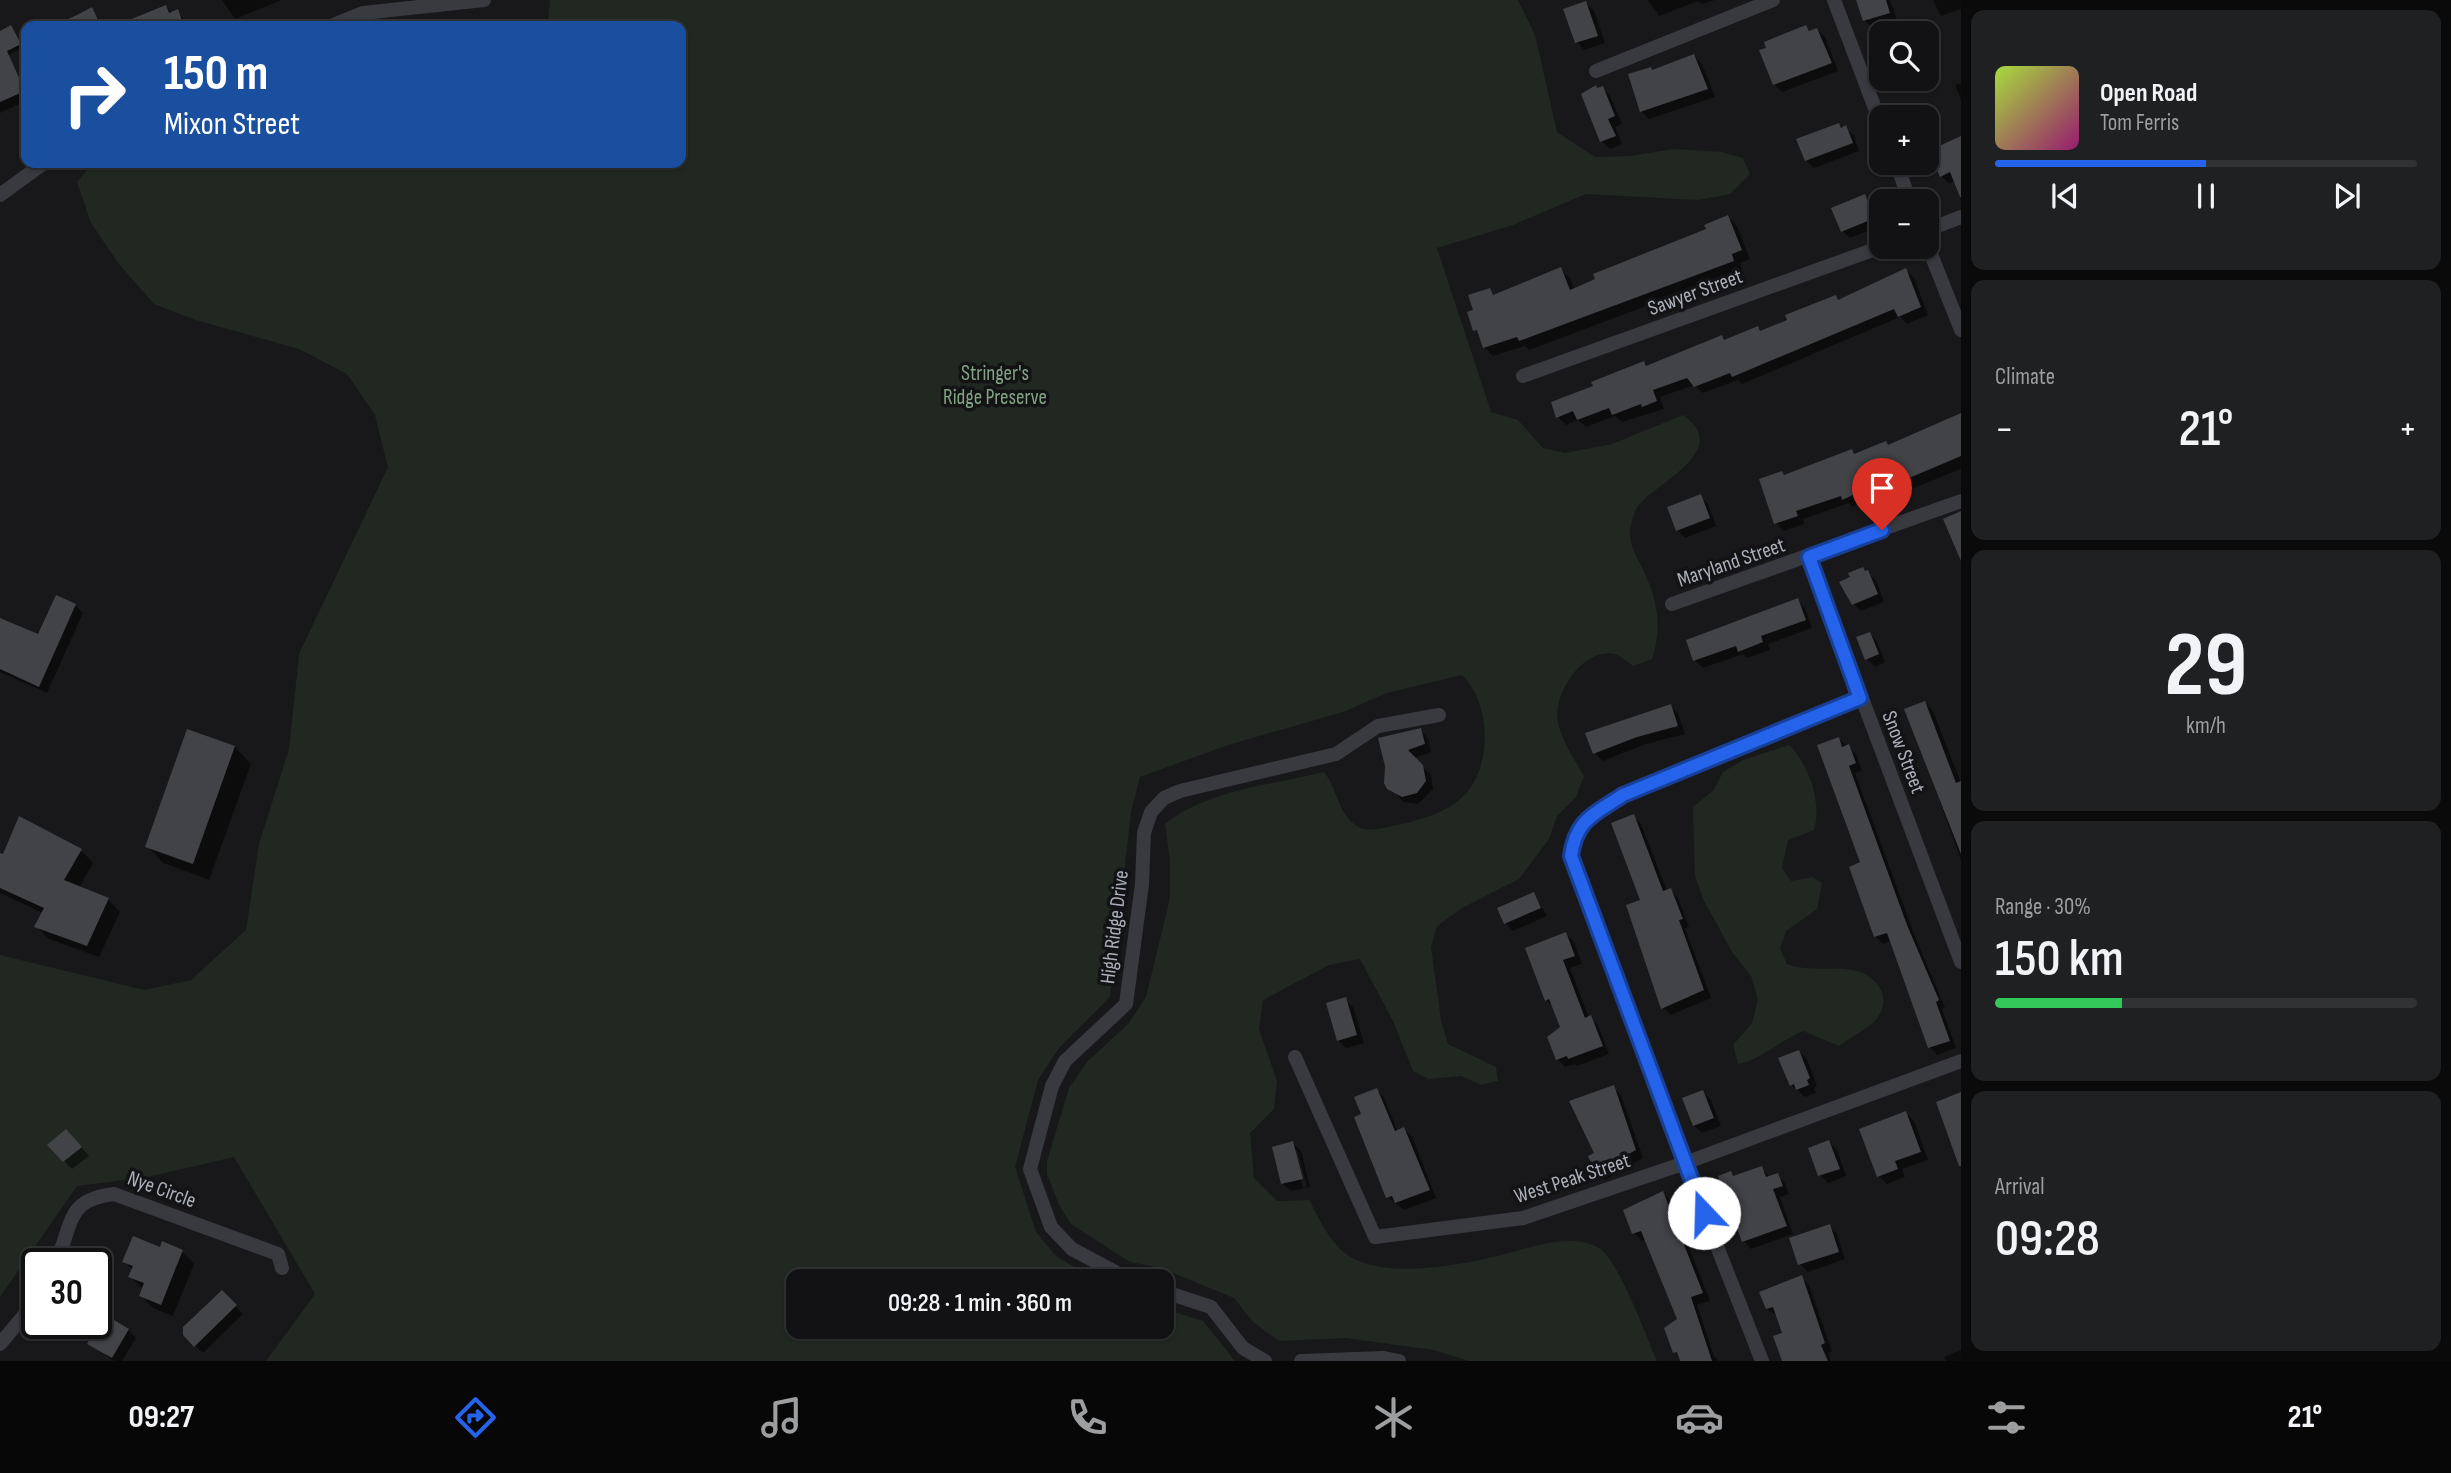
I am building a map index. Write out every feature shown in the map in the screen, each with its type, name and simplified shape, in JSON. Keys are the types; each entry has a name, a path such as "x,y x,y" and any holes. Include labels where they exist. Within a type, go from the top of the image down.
{"street":[{"path":"343,21 363,13 484,0"},
{"path":"1596,71 1773,0"},
{"path":"1834,0 1874,105"},
{"path":"0,195 37,168"},
{"path":"1939,225 1961,217"},
{"name":"Sawyer Street","path":"1523,376 1869,251"},
{"path":"1933,259 1961,330"},
{"name":"Maryland Street","path":"1672,604 1961,501"},
{"name":"Snow Street","path":"1809,557 1961,962"},
{"path":"1762,1361 1571,856 1574,834 1589,818 1623,795 1860,698"},
{"name":"High Ridge Drive","path":"1110,1269 1072,1249 1051,1227 1030,1169 1052,1086 1065,1061 1126,1004 1142,884 1144,833 1151,812 1164,798 1180,791 1336,754 1378,726 1440,715"},
{"name":"West Peak Street","path":"1295,1057 1375,1237 1523,1218 1685,1163 1961,1061"},
{"name":"Nye Circle","path":"61,1248 73,1214 91,1197 114,1194 278,1254 282,1268"},
{"path":"1174,1295 1211,1307 1243,1348 1265,1361"},
{"path":"0,1344 21,1319"},
{"path":"1301,1361 1384,1358 1399,1361"}],"green space":[{"name":"Stringer's Ridge Preserve","path":"550,0 1518,0 1535,35 1557,132 1595,157 1630,156 1674,149 1722,152 1743,158 1750,174 1730,194 1698,200 1586,194 1513,225 1437,248 1491,412 1518,420 1543,448 1565,453 1612,444 1683,415 1696,428 1700,441 1686,465 1638,506 1630,528 1633,550 1650,586 1656,607 1658,628 1652,659 1633,666 1615,654 1603,654 1581,665 1572,675 1557,711 1562,737 1584,776 1576,797 1557,816 1549,839 1519,879 1462,908 1437,926 1431,947 1441,1020 1448,1044 1496,1067 1498,1081 1481,1085 1461,1076 1429,1079 1413,1071 1393,1021 1360,959 1329,965 1263,1000 1259,1029 1277,1081 1274,1109 1250,1133 1254,1178 1277,1201 1309,1200 1337,1245 1349,1256 1366,1263 1408,1269 1432,1267 1569,1241 1599,1248 1615,1267 1657,1361 1469,1361 1434,1350 1346,1338 1279,1341 1253,1322 1234,1298 1174,1273 1174,1269 1130,1262 1071,1224 1059,1205 1047,1174 1047,1161 1069,1088 1087,1062 1128,1024 1146,997 1170,898 1170,860 1165,824 1200,803 1220,796 1324,772 1341,808 1350,821 1361,828 1393,826 1436,814 1458,801 1470,789 1483,756 1485,738 1479,703 1462,675 1387,693 1343,712 1228,745 1140,777 1131,812 1110,997 1059,1048 1038,1080 1015,1167 1036,1232 1057,1257 1078,1269 786,1269 786,1339 1174,1339 1174,1312 1203,1321 1235,1361 266,1361 315,1294 234,1157 148,1177 77,1186 34,1248 21,1248 21,1267 0,1297 0,955 144,990 191,980 246,930 259,844 289,749 299,654 388,467 375,415 347,374 299,349 196,320 154,304 119,264 91,223 77,182 89,168 686,168 686,21 548,21"},
{"path":"1789,745 1808,773 1815,796 1816,819 1814,830 1788,840 1782,868 1791,881 1813,877 1822,883 1817,909 1786,931 1780,948 1787,964 1803,968 1852,970 1874,980 1882,993 1882,1009 1870,1025 1839,1046 1803,1031 1755,1058 1738,1064 1733,1045 1752,1023 1758,1000 1751,976 1732,952 1703,899 1695,876 1693,807 1714,790 1723,772 1743,760"}],"building":[{"path":"1856,0 1886,0 1890,13 1863,21"},
{"path":"1586,1 1598,36 1575,43 1563,9"},
{"path":"166,5 169,13 178,9 182,21 126,21"},
{"path":"92,7 99,21 63,21"},
{"path":"11,25 21,44 7,51 21,82 21,93 0,102 0,31"},
{"path":"1806,25 1809,31 1817,28 1832,63 1773,85 1759,50 1766,48 1764,42"},
{"path":"1694,54 1708,89 1640,112 1628,74 1651,67 1652,70"},
{"path":"1596,85 1597,88 1603,86 1615,116 1608,119 1616,136 1600,142 1581,94"},
{"path":"1839,123 1841,128 1846,125 1853,143 1805,161 1796,139"},
{"path":"1961,136 1961,197 1950,172 1940,177 1939,146"},
{"path":"1865,194 1869,204 1869,220 1841,232 1831,208"},
{"path":"1728,215 1742,250 1732,254 1734,261 1519,341 1517,337 1483,348 1477,330 1473,331 1467,312 1473,310 1468,295 1490,288 1493,295 1561,267 1570,290 1595,279 1593,274 1706,229 1704,225"},
{"path":"1906,268 1921,307 1898,317 1894,309 1732,377 1730,373 1694,387 1687,378 1653,390 1657,401 1642,407 1641,404 1612,415 1609,408 1577,420 1573,411 1556,418 1551,402 1593,386 1591,382 1644,361 1646,366 1722,335 1724,340 1758,326 1760,331 1787,320 1785,315 1836,295 1838,300"},
{"path":"1961,413 1961,456 1855,501 1853,495 1842,500 1841,496 1796,511 1798,516 1774,524 1759,479 1782,471 1784,475 1852,449 1854,454 1886,441 1888,445"},
{"path":"1701,494 1710,518 1676,531 1667,507"},
{"path":"1961,511 1961,561 1943,519"},
{"path":"1863,567 1865,571 1868,570 1878,594 1852,605 1839,582 1850,577 1848,573"},
{"path":"56,595 76,604 39,687 0,669 0,618 38,634"},
{"path":"1798,598 1806,620 1761,636 1763,642 1738,652 1736,646 1693,661 1686,640"},
{"path":"1870,632 1879,654 1865,660 1856,637"},
{"path":"1925,701 1956,783 1961,781 1961,854 1904,709"},
{"path":"1671,704 1678,726 1637,737 1593,754 1585,733"},
{"path":"1421,728 1425,744 1408,750 1423,765 1426,781 1417,793 1402,797 1387,789 1384,783 1385,766 1378,738"},
{"path":"187,729 235,746 193,864 145,847"},
{"path":"1839,737 1842,747 1849,744 1856,763 1849,766 1907,925 1939,1000 1936,1002 1950,1041 1928,1048 1887,933 1874,937 1849,867 1860,862 1817,745"},
{"path":"1634,814 1663,891 1671,888 1683,919 1679,920 1704,990 1661,1009 1626,905 1640,900 1611,823"},
{"path":"19,816 82,849 64,880 109,898 87,946 34,927 44,908 0,888 0,853 3,854"},
{"path":"1534,892 1541,908 1504,924 1497,908"},
{"path":"1566,932 1575,956 1563,960 1585,1018 1591,1015 1603,1046 1568,1059 1567,1056 1556,1060 1547,1037 1560,1027 1549,999 1545,1001 1525,948"},
{"path":"1346,997 1357,1035 1337,1041 1326,1003"},
{"path":"1799,1050 1810,1078 1807,1080 1809,1085 1796,1090 1794,1084 1790,1086 1778,1058"},
{"path":"1614,1085 1636,1150 1616,1161 1618,1165 1596,1173 1588,1156 1594,1153 1569,1101"},
{"path":"1377,1088 1395,1131 1404,1127 1430,1190 1395,1203 1392,1196 1386,1198 1354,1117 1361,1114 1354,1097"},
{"path":"1703,1090 1714,1118 1693,1126 1682,1098"},
{"path":"1961,1092 1961,1166 1959,1166 1936,1102"},
{"path":"1906,1111 1921,1152 1895,1161 1898,1169 1877,1177 1859,1129"},
{"path":"66,1129 82,1147 63,1162 47,1145"},
{"path":"1829,1140 1840,1169 1818,1176 1808,1148"},
{"path":"1293,1141 1303,1179 1281,1184 1272,1147"},
{"path":"1762,1166 1766,1177 1778,1173 1783,1186 1773,1189 1787,1226 1742,1242 1737,1228 1740,1226 1718,1176 1731,1171 1733,1176"},
{"path":"1663,1191 1703,1293 1691,1297 1712,1361 1680,1361 1677,1352 1673,1353 1664,1328 1677,1319 1641,1231 1632,1234 1623,1210"},
{"path":"1830,1224 1839,1252 1798,1265 1789,1238"},
{"path":"133,1236 160,1247 162,1241 183,1250 161,1305 139,1296 144,1283 128,1277 133,1266 122,1262"},
{"path":"1802,1275 1825,1343 1821,1345 1828,1361 1782,1361 1773,1336 1782,1333 1773,1307 1766,1309 1759,1292"},
{"path":"222,1290 237,1305 194,1347 183,1335 183,1327"},
{"path":"112,1319 129,1329 112,1358 87,1344 90,1339 112,1339"}],"route":[{"path":"1704,1213 1660,1101 1571,856 1574,834 1589,818 1623,795 1860,698 1809,557 1882,530"}]}
